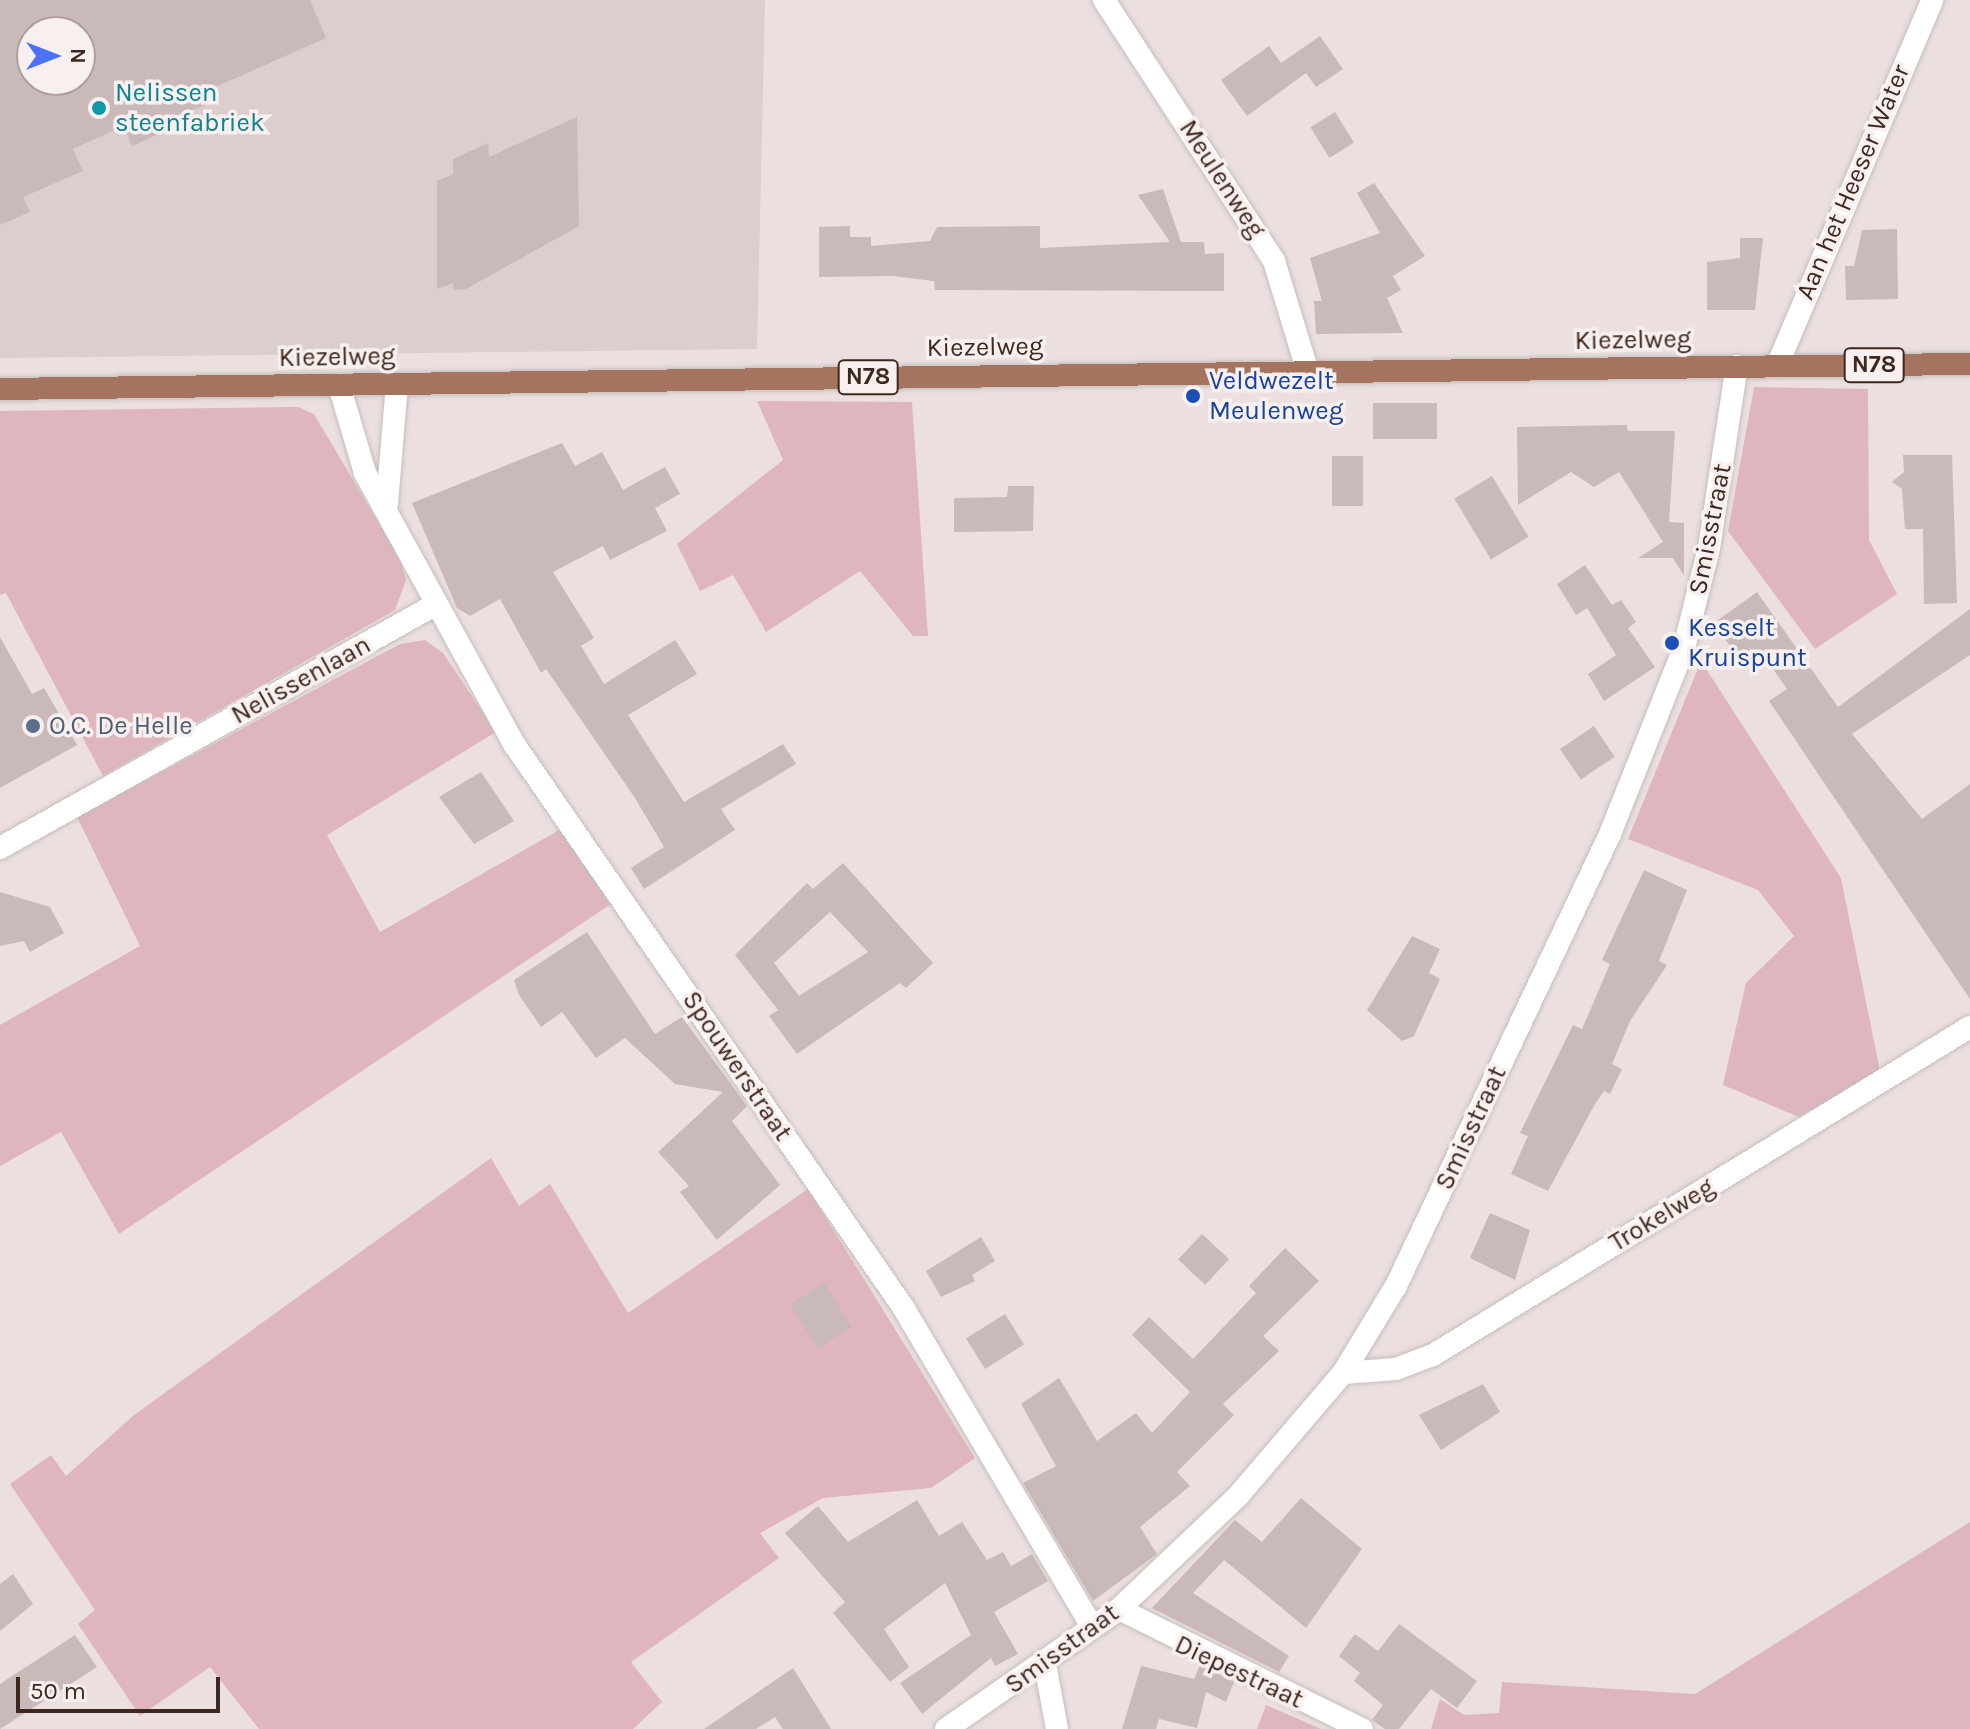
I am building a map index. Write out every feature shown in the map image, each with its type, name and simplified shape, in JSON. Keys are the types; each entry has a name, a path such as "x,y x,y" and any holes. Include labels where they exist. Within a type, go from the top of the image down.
{"main road":[{"name":"Kiezelweg","path":"0,389 1970,364"}],"street":[{"name":"Meulenweg","path":"1104,0 1274,261 1308,372"},
{"name":"Aan het Heeser Water","path":"1777,366 1932,0"},
{"name":"Smisstraat","path":"946,1729 1045,1664 1119,1609 1238,1496 1343,1373 1396,1286 1610,834 1684,648 1709,548 1737,366"},
{"name":"Spouwerstraat","path":"387,503 397,384"},
{"name":"Spouwerstraat","path":"339,385 365,473 387,503 433,606 514,744 903,1307 1092,1627"},
{"name":"Nelissenlaan","path":"0,848 433,606"},
{"name":"Trokelweg","path":"1343,1373 1396,1369 1433,1355 1970,1027"},
{"name":"Diepestraat","path":"1119,1609 1362,1729"},
{"path":"1045,1664 1057,1729"}],"shaded area":[{"path":"0,0 765,0 757,349 0,358"},
{"path":"1754,387 1868,389 1869,540 1897,594 1815,649 1728,531"},
{"path":"757,401 912,402 928,636 913,636 860,571 766,632 733,575 700,591 677,544 783,460"},
{"path":"298,407 314,414 400,559 406,580 395,610 103,776 6,593 0,595 0,411"},
{"path":"425,640 443,653 496,732 327,835 380,932 561,829 611,904 119,1234 61,1132 0,1166 0,1025 140,946 77,817 400,644"},
{"path":"1701,661 1841,878 1880,1071 1799,1117 1723,1085 1746,983 1794,936 1758,890 1628,839"},
{"path":"491,1158 519,1206 550,1184 628,1313 808,1189 975,1458 931,1488 823,1498 760,1533 779,1558 631,1662 662,1702 633,1729 259,1729 210,1667 140,1716 78,1624 95,1610 10,1484 51,1455 66,1476 134,1415"},
{"path":"1970,1522 1970,1729 1431,1729 1440,1699 1464,1715 1499,1713 1502,1682 1695,1694"},
{"path":"1266,1705 1321,1729 1257,1729"}],"building":[{"name":"Nelissen steenfabriek","path":"0,0 310,0 326,38 202,93 207,104 189,112 192,119 132,146 124,126 73,149 83,171 23,197 30,212 0,225"},
{"path":"1320,36 1343,69 1316,87 1306,73 1247,116 1221,80 1269,46 1281,63"},
{"path":"1335,112 1354,143 1329,158 1310,127"},
{"path":"577,117 579,226 466,289 453,290 453,283 437,289 437,181 453,174 453,159 488,143 489,157"},
{"path":"1374,183 1425,256 1393,276 1401,290 1387,298 1403,333 1316,334 1314,301 1322,301 1310,258 1380,233 1357,193"},
{"path":"1163,189 1181,242 1204,242 1205,254 1224,253 1224,291 935,290 934,281 892,276 819,277 819,227 850,226 850,237 871,237 871,246 930,241 937,227 1040,226 1040,248 1170,242 1138,195"},
{"path":"1897,229 1898,299 1846,300 1845,266 1854,266 1862,230"},
{"path":"1740,238 1763,238 1755,310 1707,310 1707,262 1740,258"},
{"path":"1373,403 1437,403 1437,439 1373,439"},
{"path":"1627,425 1628,431 1675,431 1669,522 1684,523 1684,576 1673,558 1638,558 1663,542 1619,472 1594,487 1571,472 1518,505 1517,427"},
{"path":"562,443 575,466 602,452 623,490 665,467 680,494 655,508 667,531 610,560 603,546 553,572 594,638 581,646 604,684 675,640 697,674 628,715 684,802 783,744 796,764 721,809 735,830 644,889 631,868 664,847 635,798 546,669 541,673 500,599 470,616 457,608 412,503"},
{"path":"1903,455 1952,455 1957,603 1924,604 1923,529 1905,529 1902,489 1892,482 1904,472"},
{"path":"1332,456 1363,456 1363,506 1332,506"},
{"path":"1492,476 1529,537 1491,560 1454,499"},
{"path":"1008,486 1034,486 1033,531 954,532 954,498 1007,497"},
{"path":"1585,565 1612,605 1621,600 1636,622 1628,628 1655,667 1604,701 1588,674 1616,655 1587,608 1576,615 1557,584"},
{"path":"1757,592 1838,707 1970,609 1970,655 1852,734 1922,819 1970,784 1970,999 1769,701 1787,689 1763,655 1749,664 1725,640 1729,635 1718,620"},
{"name":"O.C. De Helle","path":"0,637 32,694 44,688 77,745 0,788"},
{"path":"1594,726 1615,757 1581,780 1560,749"},
{"path":"481,772 514,821 474,844 439,797"},
{"path":"843,863 933,963 906,988 900,983 797,1054 769,1016 778,1010 735,955 807,883 813,889","holes":["830,912 868,952 799,996 774,963"]},
{"path":"1644,870 1687,890 1659,961 1667,965 1630,1021 1612,1064 1622,1069 1610,1094 1604,1091 1595,1104 1548,1191 1511,1174 1528,1136 1520,1133 1573,1025 1582,1029 1610,964 1602,960"},
{"path":"0,892 50,907 64,933 30,952 24,941 0,946"},
{"path":"587,932 655,1034 682,1017 747,1106 732,1121 780,1185 717,1240 680,1192 689,1186 658,1152 723,1092 675,1084 625,1038 596,1058 562,1012 541,1027 519,995 514,980"},
{"path":"1412,936 1440,949 1429,973 1440,979 1414,1036 1402,1041 1367,1010"},
{"path":"1490,1213 1530,1230 1515,1280 1470,1258"},
{"path":"1202,1234 1229,1259 1205,1285 1178,1260"},
{"path":"981,1237 995,1261 972,1275 975,1281 941,1297 926,1271"},
{"path":"1285,1248 1319,1281 1263,1336 1279,1351 1223,1404 1234,1415 1177,1472 1190,1486 1140,1527 1157,1554 1093,1601 1023,1483 1056,1466 1021,1404 1059,1378 1097,1441 1136,1413 1152,1433 1190,1392 1132,1335 1149,1317 1193,1359 1256,1293 1249,1286"},
{"path":"824,1283 852,1327 818,1348 790,1304"},
{"path":"1005,1314 1024,1345 985,1369 966,1338"},
{"path":"1483,1384 1500,1412 1441,1450 1419,1415"},
{"path":"1301,1498 1362,1549 1306,1628 1224,1560 1193,1593 1289,1656 1279,1672 1152,1608 1235,1520 1262,1542"},
{"path":"917,1500 939,1536 962,1522 987,1560 1003,1552 1011,1566 1032,1554 1048,1581 994,1612 1018,1654 995,1666 991,1658 922,1714 900,1683 971,1635 945,1583 884,1629 909,1667 890,1682 833,1613 845,1602 785,1533 818,1506 848,1542"},
{"path":"13,1574 33,1604 0,1631 0,1584"},
{"path":"1399,1624 1477,1681 1457,1708 1431,1689 1399,1729 1385,1729 1372,1720 1383,1705 1354,1681 1360,1673 1339,1656 1355,1634 1378,1651"},
{"path":"75,1635 97,1667 0,1729 0,1684"},
{"path":"1200,1665 1234,1682 1226,1702 1206,1692 1197,1728 1159,1719 1156,1729 1122,1729 1141,1666 1194,1679"},
{"path":"793,1668 831,1729 783,1729 775,1717 756,1729 704,1729"}],"place":[{"name":"Nelissen steenfabriek","path":"99,108"},
{"name":"Veldwezelt Meulenweg","path":"1193,396"},
{"name":"Kesselt Kruispunt","path":"1672,643"},
{"name":"O.C. De Helle","path":"33,726"}]}
